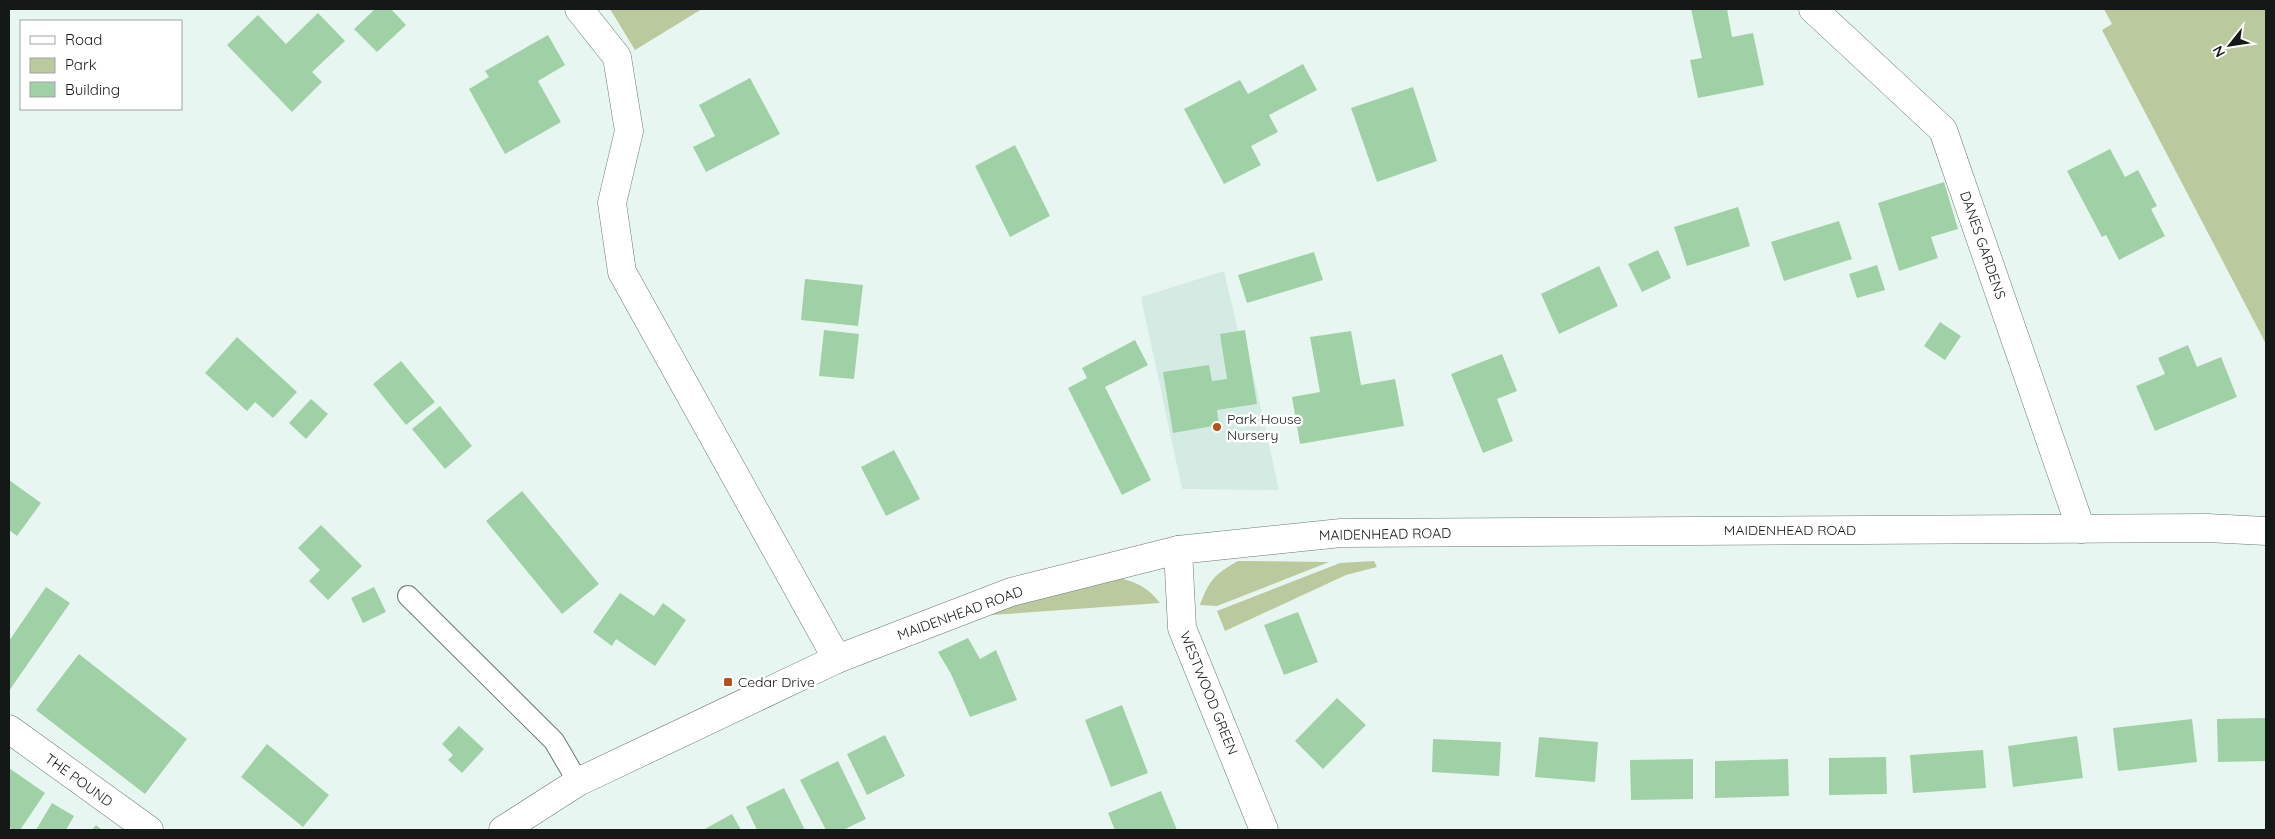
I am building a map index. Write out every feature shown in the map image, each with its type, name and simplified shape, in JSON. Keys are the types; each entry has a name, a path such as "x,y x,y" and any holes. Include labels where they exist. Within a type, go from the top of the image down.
{"main road":[{"path":"579,9 617,57 629,131 612,202 622,272 836,659"},
{"name":"DANES GARDENS","path":"1813,9 1943,130 2081,529"},
{"name":"MAIDENHEAD ROAD","path":"503,830 578,782 836,659 1011,592 1178,550 1341,533 2207,528 2266,531"},
{"name":"WESTWOOD GREEN","path":"1178,550 1182,628 1264,830"},
{"name":"THE POUND","path":"9,729 149,830"}],"lane":[{"path":"408,596 554,741 578,782"}],"shaded area":[{"name":"Park House Nursery","path":"1224,271 1246,365 1251,364 1279,490 1182,489 1141,297"}],"green space":[{"path":"610,9 702,9 635,50"},
{"path":"2104,9 2266,9 2266,344 2102,30 2112,24"},
{"path":"1238,561 1329,562 1217,606 1200,605 1206,589 1214,578"},
{"path":"1374,561 1377,567 1346,575 1225,631 1217,611 1340,563"},
{"path":"1113,576 1140,585 1160,603 964,617"}],"building":[{"path":"375,9 391,9 406,25 377,52 354,29"},
{"path":"1691,9 1727,9 1732,37 1753,33 1764,85 1698,98 1690,60 1702,58"},
{"path":"318,13 345,41 312,72 322,82 292,112 227,45 258,15 286,44"},
{"path":"548,35 565,65 538,81 561,122 505,154 469,89 489,77 485,71"},
{"path":"1303,64 1317,90 1269,115 1278,132 1251,146 1261,165 1224,184 1184,109 1240,80 1248,94"},
{"path":"750,78 780,134 706,172 693,147 715,136 699,105"},
{"path":"1413,87 1437,161 1377,182 1351,108"},
{"path":"1015,145 1050,216 1010,237 975,166"},
{"path":"2110,149 2125,177 2138,170 2157,206 2151,209 2165,236 2119,260 2106,235 2102,237 2067,171"},
{"path":"1944,182 1958,229 1931,237 1938,258 1899,271 1878,203"},
{"path":"1738,207 1750,246 1687,266 1674,227"},
{"path":"1839,221 1852,259 1784,281 1771,242"},
{"path":"1658,250 1671,278 1642,292 1628,264"},
{"path":"1314,252 1323,280 1247,303 1238,275"},
{"path":"1877,265 1885,290 1857,298 1849,274"},
{"path":"1599,266 1618,306 1559,334 1541,294"},
{"path":"805,279 863,285 858,326 801,320"},
{"path":"1940,322 1961,336 1945,360 1924,346"},
{"path":"824,330 859,334 854,379 819,376"},
{"path":"1245,330 1257,404 1217,410 1219,425 1173,433 1163,372 1209,365 1212,381 1227,379 1220,334"},
{"path":"1351,331 1361,385 1395,379 1404,426 1300,444 1292,397 1320,392 1310,337"},
{"path":"237,337 297,392 273,418 255,402 247,411 205,373"},
{"path":"1135,340 1148,365 1105,387 1151,480 1122,495 1068,388 1087,378 1082,368"},
{"path":"2188,345 2197,367 2221,357 2237,397 2155,431 2136,386 2165,374 2158,358"},
{"path":"1502,354 1517,391 1497,399 1513,441 1483,453 1451,374"},
{"path":"401,361 435,402 406,425 373,384"},
{"path":"311,399 328,414 306,439 289,423"},
{"path":"440,406 472,446 445,469 412,429"},
{"path":"894,450 920,499 886,516 861,467"},
{"path":"9,480 41,503 17,536 9,530"},
{"path":"522,491 599,584 562,614 486,521"},
{"path":"321,525 362,566 328,600 309,581 320,570 298,548"},
{"path":"46,587 70,603 9,691 9,641"},
{"path":"374,587 386,612 363,623 351,598"},
{"path":"620,593 654,616 663,603 686,620 655,666 616,639 612,646 593,632"},
{"path":"1298,612 1318,662 1284,675 1264,625"},
{"path":"968,638 980,659 996,650 1017,700 970,717 951,674 938,652"},
{"path":"79,654 187,739 145,794 36,710"},
{"path":"1337,698 1366,725 1323,769 1295,741"},
{"path":"1122,705 1148,773 1111,787 1085,720"},
{"path":"2266,718 2266,761 2218,762 2217,719"},
{"path":"2192,719 2197,762 2118,771 2113,728"},
{"path":"459,726 484,749 462,773 448,760 453,755 442,744"},
{"path":"885,735 905,776 867,795 847,754"},
{"path":"2077,736 2083,778 2013,787 2008,746"},
{"path":"1539,737 1598,742 1595,782 1535,777"},
{"path":"1433,739 1501,742 1499,776 1432,772"},
{"path":"267,744 329,795 303,827 241,777"},
{"path":"1983,750 1986,788 1913,793 1910,755"},
{"path":"1886,757 1887,794 1829,795 1829,758"},
{"path":"1693,759 1693,799 1631,800 1630,760"},
{"path":"1788,759 1789,796 1715,798 1715,761"},
{"path":"838,761 866,819 843,830 826,830 800,780"},
{"path":"9,768 45,793 20,830 13,830 9,827"},
{"path":"784,788 805,830 757,830 746,807"},
{"path":"1161,791 1177,830 1115,830 1108,813"},
{"path":"52,803 74,816 66,830 36,830"},
{"path":"732,814 741,830 703,830"},
{"path":"96,825 102,830 92,830"}],"place":[{"name":"Park House Nursery","path":"1217,427"},
{"name":"Cedar Drive","path":"728,682"}]}
